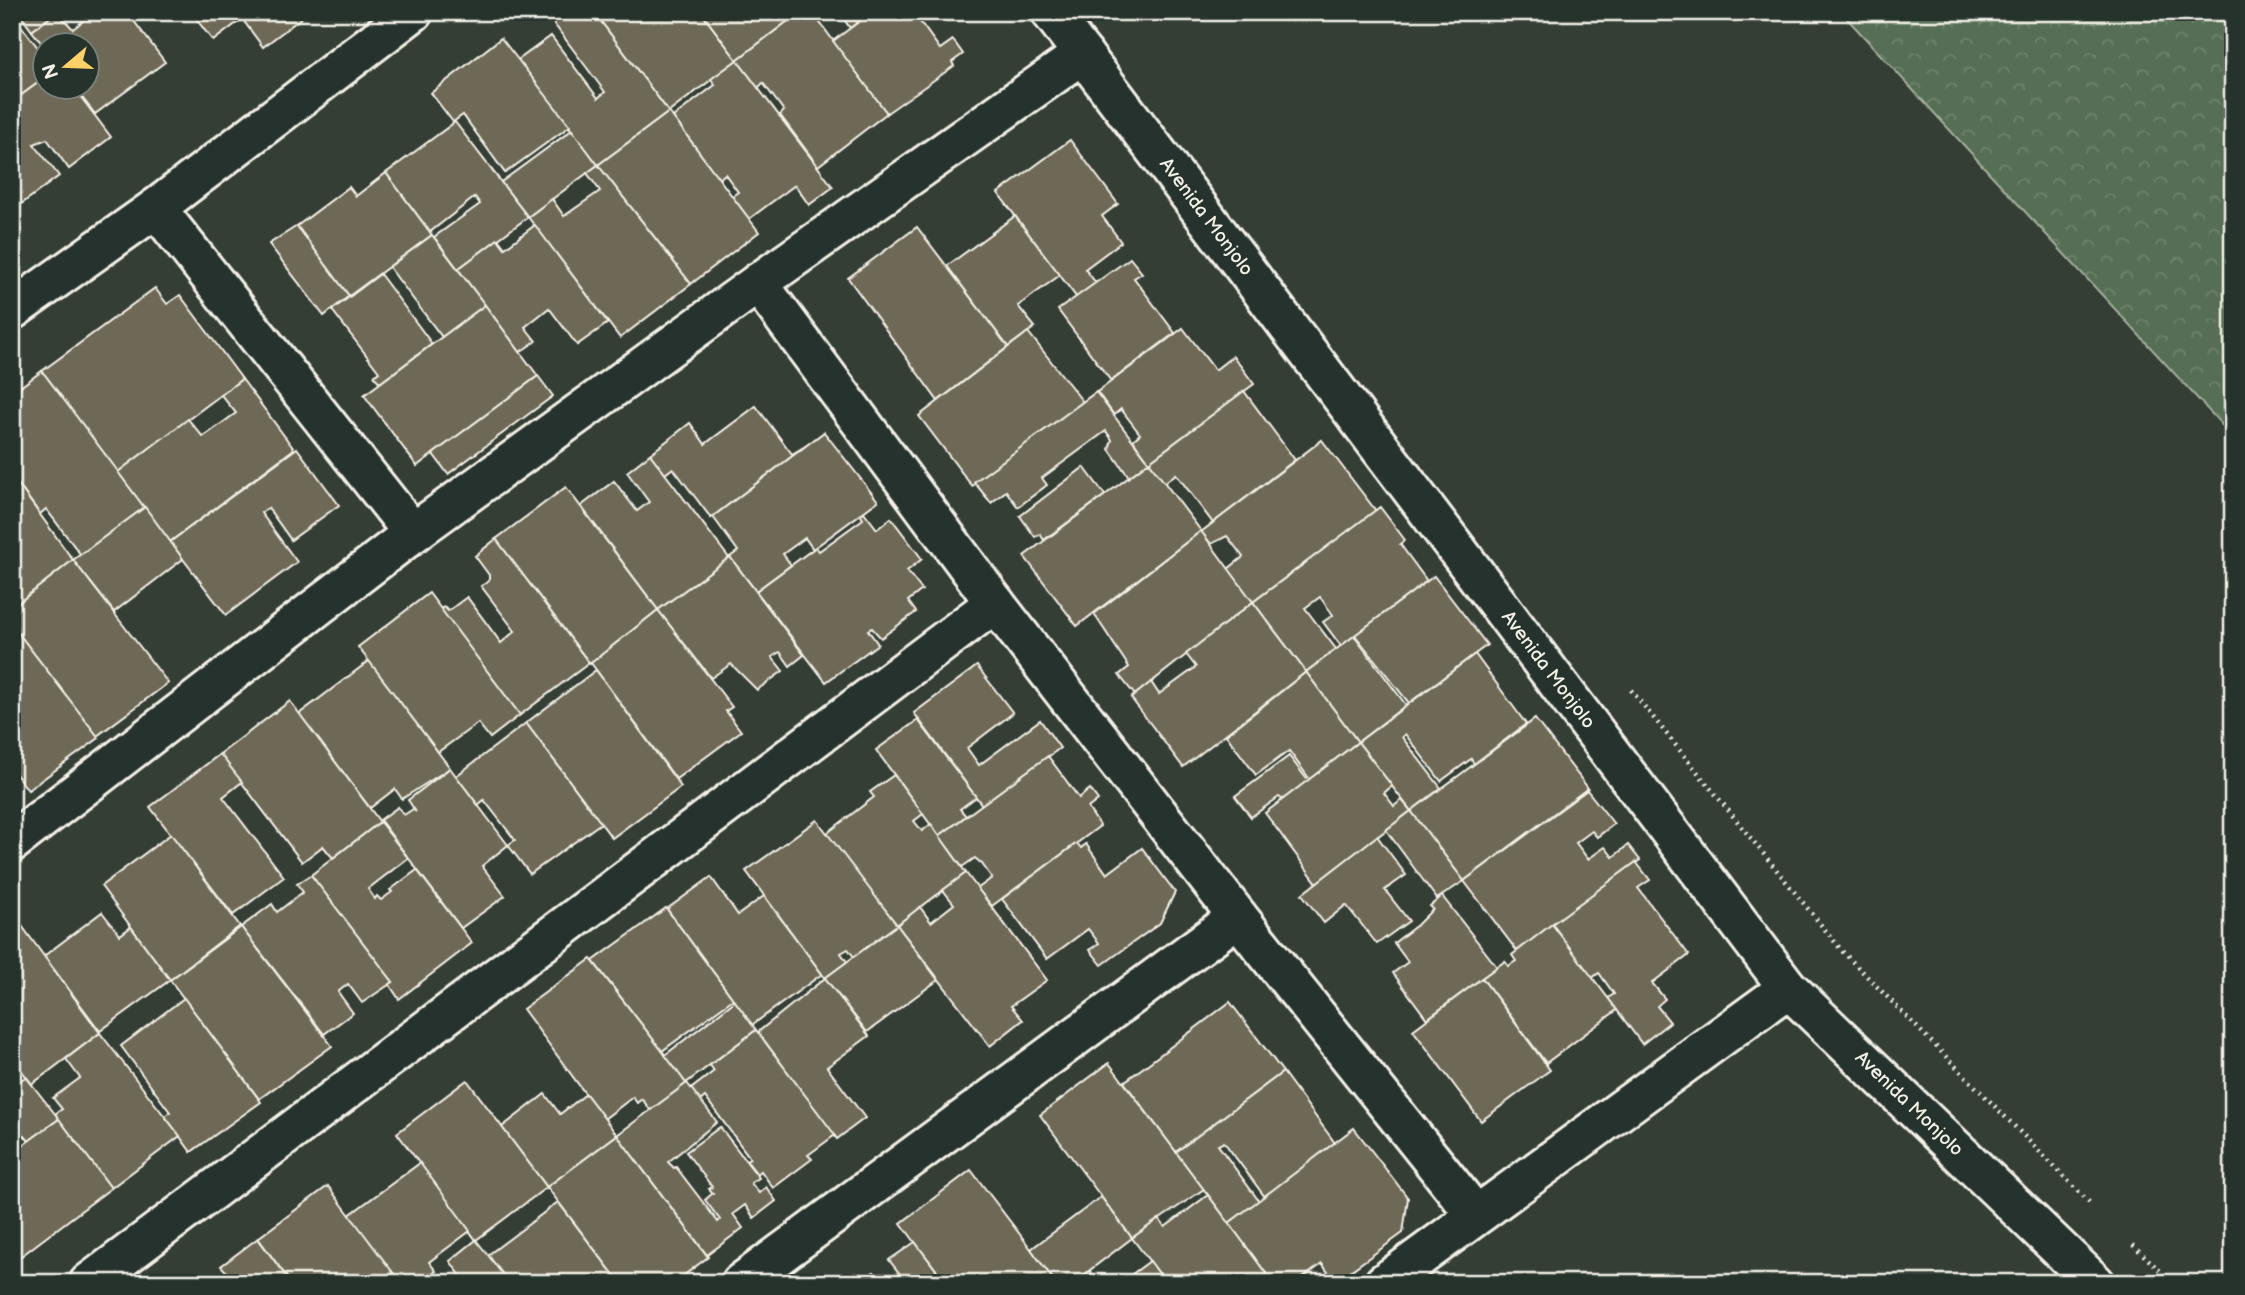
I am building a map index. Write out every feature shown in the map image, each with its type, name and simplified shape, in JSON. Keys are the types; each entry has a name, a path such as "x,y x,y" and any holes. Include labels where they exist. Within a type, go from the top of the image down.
{"street":[{"path":"12,310 156,208 413,12"},
{"name":"Avenida Monjolo","path":"1051,12 1788,988 2095,1283"},
{"path":"12,842 413,533 758,283 1083,54"},
{"path":"156,208 413,533"},
{"path":"758,283 995,603 1238,917 1475,1214"},
{"path":"89,1283 995,603"},
{"path":"741,1283 1238,917"},
{"path":"1384,1283 1788,988"}],"path":[{"path":"1625,682 1843,952 2096,1209"},
{"path":"2125,1238 2173,1283"}],"green space":[{"path":"1841,12 2233,12 2233,437"}],"building":[{"path":"18,12 57,12 32,31"},
{"path":"57,12 73,29 94,12 127,12 165,62 95,114 85,102 102,102 102,32 32,31"},
{"path":"191,12 237,12 242,19 213,41"},
{"path":"237,12 309,12 263,47"},
{"path":"545,12 594,12 669,112 598,165 518,60 551,36 598,98 605,92"},
{"path":"594,12 701,12 737,60 669,112"},
{"path":"701,12 800,12 737,60"},
{"path":"800,12 812,12 887,113 818,166 780,115 784,111 763,83 758,88 737,60"},
{"path":"839,12 872,12 850,28"},
{"path":"872,12 913,12 940,49 953,40 963,54 952,62 954,66 887,113 833,41"},
{"path":"12,14 32,40 32,87 12,102"},
{"path":"501,38 570,126 505,173 463,115 453,122 431,93"},
{"path":"737,60 833,187 809,205 795,185 749,219 732,196 738,192 725,174 719,179 673,117 715,85 711,79"},
{"path":"32,87 32,102 85,102 111,137 69,169 47,139 34,144 59,176 12,211 12,102"},
{"path":"669,112 759,232 691,284 598,165"},
{"path":"455,122 528,217 458,269 434,237 480,204 475,197 430,232 386,173"},
{"path":"572,130 598,165 528,217 501,182"},
{"path":"1070,140 1118,204 1102,216 1121,242 1085,269 1096,283 1077,298 998,193"},
{"path":"598,165 691,284 620,338 528,217 552,199 564,216 600,191 587,173"},
{"path":"386,173 432,235 349,296 297,226 349,187 356,196"},
{"path":"1015,216 1060,275 1018,306 1035,327 1008,347 947,266"},
{"path":"535,225 608,323 577,345 549,308 525,327 536,341 520,352 458,269 498,239 505,248"},
{"path":"297,226 349,296 324,316 269,244"},
{"path":"917,227 1008,347 938,401 848,278"},
{"path":"432,235 485,305 442,337 389,267"},
{"path":"1130,258 1142,273 1134,278 1175,333 1111,381 1058,310"},
{"path":"380,274 432,344 380,383 374,376 379,372 332,310"},
{"path":"155,288 167,304 180,295 242,379 118,472 42,371"},
{"path":"485,305 538,376 417,466 364,395"},
{"path":"1183,328 1215,370 1233,356 1254,384 1149,462 1133,440 1140,434 1121,409 1114,415 1097,392"},
{"path":"1028,332 1083,402 972,486 919,416"},
{"path":"42,371 145,507 81,555 46,509 40,514 12,476 12,393"},
{"path":"538,376 553,396 448,474 433,454"},
{"path":"242,379 294,449 170,542 118,472 188,419 203,437 236,413 221,395"},
{"path":"1244,391 1295,460 1213,523 1176,474 1164,483 1149,462"},
{"path":"1096,392 1149,462 1129,477 1109,449 1112,440 1106,431 1042,478 1047,485 1018,507 1006,491 991,503 974,482"},
{"path":"756,406 792,454 807,445 711,518 673,468 665,474 650,454 690,423 705,444"},
{"path":"824,432 878,501 813,549 805,538 783,554 791,565 756,591 730,557 738,551 713,517 711,518"},
{"path":"1322,440 1376,511 1253,602 1228,569 1243,557 1227,536 1211,544 1201,532"},
{"path":"297,448 339,505 291,540 268,508 261,513 297,562 226,615 170,542"},
{"path":"650,454 729,558 658,610 581,506 614,481 637,511 649,502 627,472"},
{"path":"1149,462 1201,531 1077,626 1024,556"},
{"path":"1084,467 1105,495 1044,540 1040,534 1035,537 1020,516"},
{"path":"12,476 73,560 12,608"},
{"path":"566,487 658,610 590,664 496,539"},
{"path":"145,507 183,559 114,612 73,560"},
{"path":"1380,507 1405,540 1400,544 1427,581 1341,646 1323,622 1333,615 1320,597 1305,608 1336,649 1306,672 1253,602"},
{"path":"864,512 877,529 891,518 922,559 907,571 922,590 908,601 916,612 881,638 872,628 868,630 878,644 826,682 756,591 816,547 819,551 863,519 860,514"},
{"path":"1201,531 1253,602 1135,695 1119,675 1129,667 1094,614"},
{"path":"496,539 589,663 520,715 440,609 444,607 448,611 467,597 501,643 515,631 481,586 489,581 489,575 475,556"},
{"path":"730,557 804,655 790,666 780,652 772,657 783,671 757,690 731,664 711,678 658,610"},
{"path":"73,560 168,683 97,736 12,625 12,608"},
{"path":"1434,576 1487,645 1409,703 1355,635"},
{"path":"429,593 520,715 490,738 478,723 438,752 358,647"},
{"path":"1253,602 1306,672 1183,767 1131,698 1151,682 1159,694 1196,667 1186,654"},
{"path":"658,610 732,707 726,711 741,731 676,779 591,663"},
{"path":"12,625 99,738 28,790 12,769"},
{"path":"1354,636 1406,705 1358,742 1306,672"},
{"path":"1475,654 1526,724 1474,764 1471,759 1441,781 1405,734 1402,737 1441,788 1411,811 1358,742"},
{"path":"369,661 450,768 402,799 395,789 370,808 299,714"},
{"path":"977,666 1013,713 967,748 979,765 1040,720 1060,748 982,805 914,713"},
{"path":"596,670 681,787 612,838 526,723"},
{"path":"1306,672 1358,742 1283,800 1279,797 1251,817 1235,796 1289,756 1306,778 1308,777 1289,751 1256,775 1226,735"},
{"path":"290,701 380,822 333,858 323,846 302,862 220,754"},
{"path":"1535,719 1588,788 1464,881 1411,811"},
{"path":"918,720 976,797 960,809 966,816 939,836 876,750"},
{"path":"526,723 601,823 530,874 508,845 515,840 484,800 478,805 456,776"},
{"path":"1358,742 1392,786 1384,793 1394,806 1402,800 1411,811 1317,883 1265,813"},
{"path":"220,754 242,782 223,797 284,877 233,915 150,807"},
{"path":"1048,756 1079,798 1090,789 1098,800 1088,808 1100,826 992,906 977,889 992,878 982,864 975,858 962,867 939,836"},
{"path":"450,768 508,845 482,866 505,896 461,928 380,820 398,807 404,815 413,809 416,812 408,800"},
{"path":"894,775 923,814 914,821 922,831 931,824 966,873 897,925 826,834 874,797 870,792"},
{"path":"1587,790 1614,824 1597,837 1592,831 1576,843 1588,859 1605,847 1613,857 1628,845 1640,860 1517,951 1464,881"},
{"path":"1411,811 1464,881 1437,899 1386,830"},
{"path":"817,820 897,925 854,957 848,949 841,953 847,962 825,978 746,871"},
{"path":"380,822 408,858 368,889 375,899 377,896 381,900 417,870 472,943 399,999 389,984 393,982 311,875"},
{"path":"171,834 240,926 170,980 101,886"},
{"path":"1377,836 1406,875 1385,890 1409,921 1377,944 1346,905 1324,923 1302,894"},
{"path":"1077,843 1081,848 1086,844 1107,874 1142,848 1175,892 1160,923 1102,965 1090,950 1099,943 1088,929 1047,959 1002,899"},
{"path":"1636,862 1650,880 1638,888 1689,955 1652,983 1665,999 1657,1006 1670,1022 1642,1044 1608,998 1614,994 1599,973 1592,978 1552,924"},
{"path":"966,873 1047,980 1011,1006 1023,1020 990,1046 897,925 920,907 931,922 954,904 943,890"},
{"path":"311,875 393,982 362,1003 348,984 338,992 353,1013 324,1034 241,927 272,904 277,912 303,892 297,884"},
{"path":"711,877 738,915 764,896 822,974 752,1025 667,909"},
{"path":"1442,896 1497,967 1427,1019 1393,973 1408,962 1394,943 1417,925 1433,909 1430,906"},
{"path":"666,908 733,999 662,1051 593,961"},
{"path":"102,912 120,935 131,927 170,980 100,1031 44,956"},
{"path":"1552,924 1617,1010 1546,1063 1482,978 1505,961 1508,966 1516,961 1512,955"},
{"path":"897,925 938,980 867,1032 825,978"},
{"path":"22,926 100,1033 32,1084 12,1058 12,934"},
{"path":"241,927 332,1046 259,1099 170,980"},
{"path":"591,959 687,1083 651,1111 642,1099 637,1103 633,1097 604,1119 523,1009"},
{"path":"825,978 869,1036 827,1067 865,1118 837,1139 758,1032"},
{"path":"1482,978 1550,1070 1481,1121 1413,1030"},
{"path":"184,998 261,1102 191,1152 165,1116 170,1112 121,1046"},
{"path":"735,1001 756,1030 686,1083 665,1055"},
{"path":"1230,1002 1283,1072 1176,1152 1124,1082"},
{"path":"756,1030 835,1135 808,1155 812,1159 773,1188 761,1171 757,1174 746,1160 750,1158 705,1097 700,1101 691,1089 714,1071 710,1065"},
{"path":"100,1033 180,1136 111,1188 55,1114 62,1109 53,1098 80,1078 66,1059"},
{"path":"1109,1063 1204,1189 1132,1238 1040,1115"},
{"path":"1283,1072 1335,1143 1265,1197 1224,1142 1218,1145 1259,1201 1229,1223 1176,1152"},
{"path":"26,1077 59,1119 29,1141 24,1135 12,1146 12,1085"},
{"path":"467,1080 547,1187 476,1240 397,1133"},
{"path":"687,1083 717,1122 668,1162 676,1167 718,1222 720,1220 705,1200 713,1193 709,1189 712,1187 686,1152 720,1127 759,1178 751,1183 759,1193 766,1187 776,1201 754,1218 745,1205 733,1214 743,1228 707,1255 617,1135"},
{"path":"545,1094 560,1114 586,1094 617,1135 547,1187 502,1127"},
{"path":"59,1119 111,1188 12,1263 12,1153"},
{"path":"1354,1128 1408,1198 1403,1233 1335,1282 1322,1264 1296,1283 1273,1283 1229,1223"},
{"path":"617,1135 708,1257 674,1283 620,1283 547,1187"},
{"path":"420,1163 470,1231 429,1262 436,1271 421,1283 401,1283 348,1216"},
{"path":"971,1170 1056,1283 946,1283 915,1242 901,1223"},
{"path":"328,1186 397,1278 391,1283 291,1283 258,1238"},
{"path":"1208,1195 1273,1283 1166,1283 1132,1238 1159,1219 1165,1227"},
{"path":"1101,1197 1132,1238 1073,1283 1056,1283 1031,1249"},
{"path":"558,1202 620,1283 509,1283 488,1255"},
{"path":"258,1238 291,1283 237,1283 221,1266"},
{"path":"476,1240 509,1283 457,1283 463,1279 450,1261"},
{"path":"915,1242 946,1283 907,1283 889,1260"},
{"path":"1150,1261 1166,1283 1120,1283"},
{"path":"1090,1271 1099,1283 1073,1283"},
{"path":"874,1272 882,1283 858,1283"}]}
